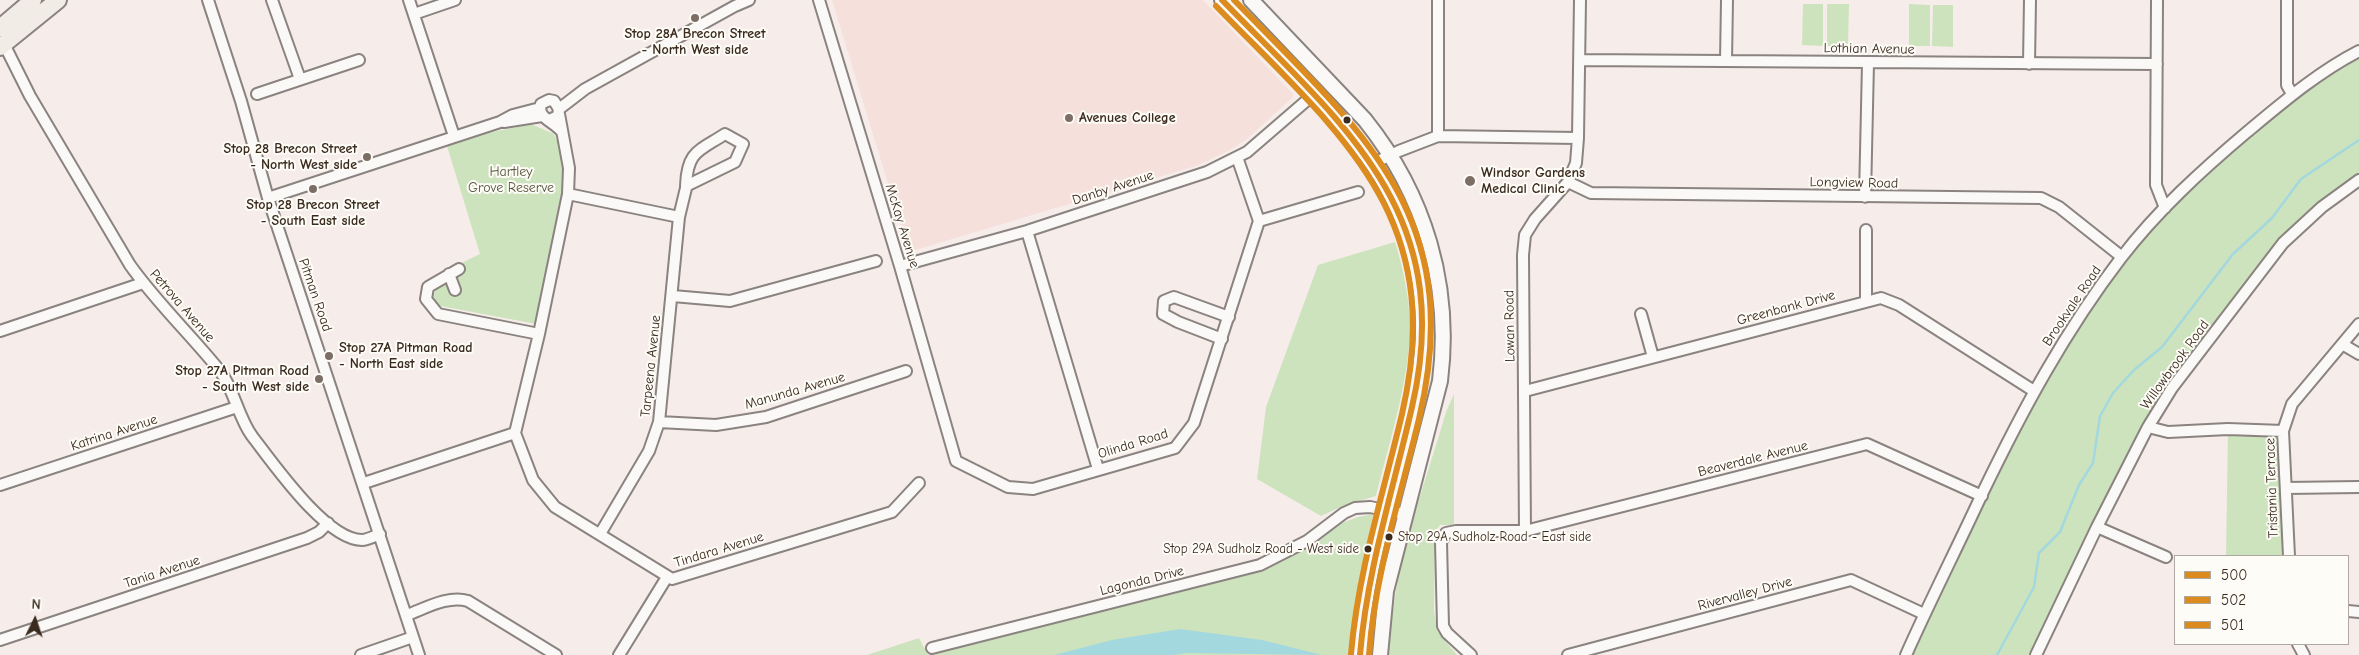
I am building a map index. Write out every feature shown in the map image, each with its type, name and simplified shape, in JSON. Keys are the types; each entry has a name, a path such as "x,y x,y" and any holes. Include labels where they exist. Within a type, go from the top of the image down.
{"highway":[{"path":"1,40 33,0"},
{"path":"1,40 58,0"}],"main road":[{"path":"1222,0 1348,133 1372,164 1392,196 1410,241 1418,272 1422,311 1422,350 1416,388 1365,591 1360,654"},
{"path":"1251,0 1365,120 1390,155 1408,187 1428,235 1437,268 1443,320 1443,354 1440,381 1386,591 1380,655"},
{"path":"1313,95 1331,85"}],"street":[{"name":"Pitman Road","path":"208,0 241,101 268,198 364,483 419,655"},
{"path":"272,0 300,79"},
{"path":"409,0 454,136"},
{"path":"414,14 454,0"},
{"path":"268,198 500,122 513,115 544,115 554,119 557,108 584,90 748,0"},
{"name":"McKay Avenue","path":"819,0 900,266 956,461"},
{"path":"1438,0 1438,136"},
{"name":"Lowan Road","path":"1525,531 1523,255 1526,235 1535,219 1568,182 1576,163 1580,0"},
{"path":"1726,61 1727,0"},
{"path":"2028,64 2030,0"},
{"path":"2157,0 2156,185 2165,208"},
{"path":"2286,0 2287,85 2292,94"},
{"name":"Petrova Avenue","path":"1,40 30,96 143,283 221,373 236,407 252,436 312,511 345,534 363,540 380,534"},
{"name":"Brookvale Road","path":"1906,655 2007,441 2034,391 2082,312 2122,257 2165,208 2207,166 2292,94 2359,51"},
{"path":"257,94 359,60"},
{"name":"Lothian Avenue","path":"1580,60 2157,64"},
{"path":"1865,197 1868,63"},
{"name":"Danby Avenue","path":"900,266 1027,231 1207,172 1237,157 1260,142 1313,95"},
{"path":"364,483 515,432 539,334 568,194 569,168 557,108 544,101 544,115"},
{"path":"544,115 557,124 563,133"},
{"name":"Tarpeena Avenue","path":"600,534 649,451 659,422 673,296 679,217 686,186 686,167 696,153 726,134 743,144 735,162 686,186"},
{"path":"1372,164 1438,136 1578,138"},
{"path":"1237,157 1259,221 1358,192"},
{"name":"Willowbrook Road","path":"2040,654 2097,527 2148,427 2172,388 2283,243 2322,208 2359,180"},
{"name":"Longview Road","path":"1568,182 1591,193 2041,198 2059,207 2122,257"},
{"path":"568,194 679,217"},
{"name":"Olinda Road","path":"956,461 1008,488 1033,489 1175,448 1194,424 1259,221"},
{"path":"1866,230 1866,300"},
{"path":"1027,231 1098,469"},
{"path":"673,296 730,301 876,261"},
{"path":"459,269 428,287 426,299 438,314 539,334"},
{"path":"449,274 455,290"},
{"path":"0,331 143,283"},
{"path":"1222,339 1178,322 1163,314 1164,301 1174,297 1229,318"},
{"name":"Greenbank Drive","path":"1525,392 1866,300 1881,298 1899,305 2034,391"},
{"path":"1641,314 1653,357"},
{"name":"Tristania Terrace","path":"2289,555 2283,431 2292,404 2359,324"},
{"path":"2342,344 2359,354"},
{"name":"Manunda Avenue","path":"659,422 716,425 766,417 906,371"},
{"name":"Katrina Avenue","path":"0,485 236,407"},
{"path":"2148,427 2168,432 2228,429 2283,431"},
{"name":"Tindara Avenue","path":"515,432 527,467 546,497 563,513 672,579 892,512 919,483"},
{"name":"Beaverdale Avenue","path":"1471,655 1443,626 1441,542 1446,533 1456,531 1525,531 1867,444 1982,496"},
{"path":"2286,488 2359,487"},
{"name":"Lagonda Drive","path":"932,648 1260,565 1307,541 1344,513 1362,506 1405,514"},
{"name":"Tania Avenue","path":"0,640 307,538 319,532 328,523"},
{"path":"2097,527 2166,556"},
{"path":"619,655 668,577"},
{"name":"Rivervalley Drive","path":"1568,655 1851,580 1924,614"},
{"path":"407,615 446,601 460,599 468,601 556,655"},
{"path":"361,655 414,637"}],"shaded area":[{"name":"Avenues College","path":"832,0 1203,0 1293,94 1293,97 1246,140 1199,165 909,252"}],"green space":[{"path":"1803,4 1823,4 1823,46 1802,45"},
{"path":"1827,4 1849,4 1848,46 1827,46"},
{"path":"1909,4 1930,5 1930,46 1909,46"},
{"path":"1933,5 1953,5 1953,47 1932,46"},
{"path":"2359,51 2359,174 2318,207 2167,387 2143,425 2029,655 1902,655 1982,496 2082,312 2165,208 2292,94"},
{"name":"Hartley Grove Reserve","path":"531,124 554,134 562,150 565,175 536,324 435,305 434,296 436,290 448,282 445,271 480,254 447,146 483,134"},
{"path":"1395,242 1403,272 1408,303 1409,345 1403,389 1376,496 1343,506 1321,516 1257,479 1266,407 1318,265"},
{"path":"1454,394 1454,525 1440,525 1435,532 1434,610 1437,631 1457,655 1389,655 1391,624 1402,562 1418,502 1446,412"},
{"path":"2228,429 2283,431 2289,555 2226,555"},
{"path":"1373,514 1359,583 1349,655 934,655 946,649 1159,597 1271,567 1313,546 1339,524"},
{"path":"919,638 928,655 867,655"}],"water":[{"path":"1180,629 1262,640 1322,655 1188,653 1173,655 1054,655 1112,640"}],"waterway":[{"path":"1997,655 2034,587 2039,553 2060,532 2079,485 2093,463 2100,416 2113,393 2134,370 2162,347 2233,254 2272,218 2301,179 2359,140"}],"transit line":[{"name":"500","path":"1222,0 1309,89 1348,133 1380,178 1404,226 1418,279 1422,339 1412,407 1368,592 1360,655"},
{"name":"501","path":"1234,0 1324,93 1362,137 1393,183 1416,232 1428,286 1430,348 1419,419 1382,566 1369,655"},
{"name":"502","path":"1216,6 1304,96 1342,139 1373,184 1396,231 1410,284 1412,345 1402,414 1365,563 1354,623 1351,654"}],"place":[{"name":"Stop 28A Brecon Street - North West side","path":"695,18"},
{"name":"Avenues College","path":"1069,118"},
{"name":"Stop 28 Brecon Street - North West side","path":"367,157"},
{"name":"Windsor Gardens Medical Clinic","path":"1470,181"},
{"name":"Stop 28 Brecon Street - South East side","path":"313,189"},
{"name":"Stop 27A Pitman Road - North East side","path":"329,356"},
{"name":"Stop 27A Pitman Road - South West side","path":"319,379"},
{"name":"Stop 29A Sudholz Road - East side","path":"1389,537"},
{"name":"Stop 29A Sudholz Road - West side","path":"1368,549"}]}
